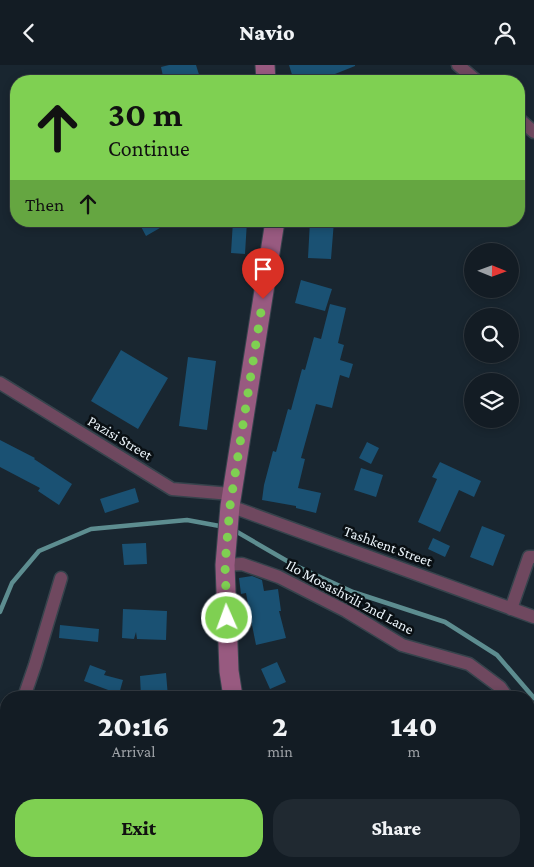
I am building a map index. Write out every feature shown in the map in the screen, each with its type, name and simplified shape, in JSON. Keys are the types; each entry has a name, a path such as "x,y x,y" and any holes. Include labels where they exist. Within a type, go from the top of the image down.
{"street":[{"path":"458,65 470,75"},
{"path":"232,691 228,671 226,547 231,500 275,227"},
{"name":"Pazisi Street","path":"0,383 172,489 231,500"},
{"name":"Tashkent Street","path":"231,500 534,617"},
{"path":"511,609 529,557 534,557"},
{"name":"Ilo Mosashvili 2nd Lane","path":"225,565 242,564 279,577 346,611 402,645 469,664 503,691"},
{"path":"26,691 36,665 61,578"}],"building":[{"path":"169,65 196,65 199,75 163,75 161,67"},
{"path":"289,65 355,65 332,75 292,75"},
{"path":"141,227 162,227 146,236"},
{"path":"233,227 247,227 245,254 231,253"},
{"path":"310,227 334,227 331,259 308,258"},
{"path":"301,280 332,289 325,311 295,303"},
{"path":"330,304 346,308 338,343 344,345 340,360 353,364 349,378 340,375 332,408 316,404 301,458 305,459 298,488 321,493 316,513 296,508 296,506 262,500 273,451 276,452 288,409 291,410 302,369 305,370 314,337 321,339"},
{"path":"121,350 168,378 138,429 91,401"},
{"path":"188,357 216,361 207,430 179,426"},
{"path":"0,440 35,458 72,484 59,505 38,491 40,488 0,467"},
{"path":"367,442 379,448 371,464 359,458"},
{"path":"440,462 481,481 474,497 459,490 440,532 418,522 437,479 432,477"},
{"path":"361,468 383,475 376,497 354,490"},
{"path":"135,488 139,502 105,513 100,499"},
{"path":"482,526 505,535 493,566 470,557"},
{"path":"433,538 450,546 445,557 428,549"},
{"path":"146,543 147,564 124,565 122,544"},
{"path":"252,576 262,580 264,591 278,589 281,611 279,611 286,638 256,645 246,593 241,594 239,578"},
{"path":"123,609 167,611 166,640 137,639 136,632 134,639 122,638"},
{"path":"60,625 99,629 98,642 59,638"},
{"path":"277,662 286,682 270,689 261,669"},
{"path":"90,665 106,671 104,675 123,680 120,691 111,691 84,681"},
{"path":"166,673 168,691 141,691 140,676"}],"waterway":[{"path":"0,612 12,583 39,551 91,529 187,520 225,527"},
{"path":"232,529 294,565 353,592 445,622 497,655 528,691"}],"route":[{"path":"227,618 225,565 231,494 263,299"}]}
